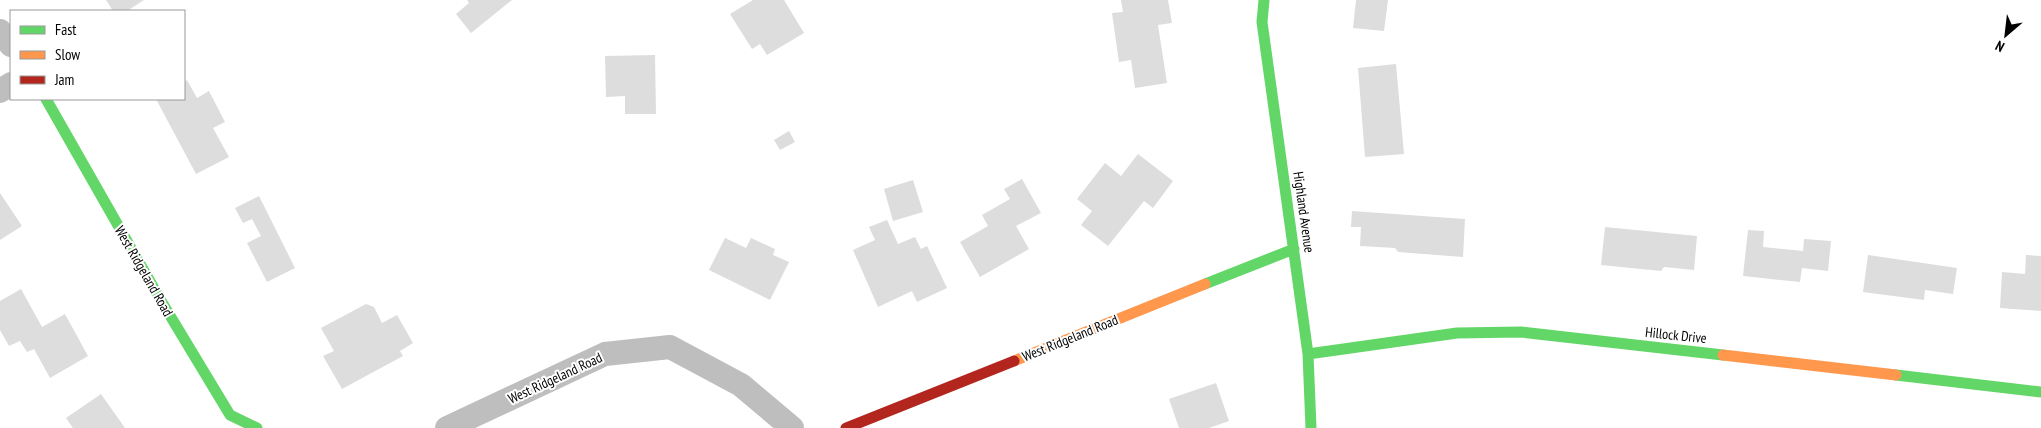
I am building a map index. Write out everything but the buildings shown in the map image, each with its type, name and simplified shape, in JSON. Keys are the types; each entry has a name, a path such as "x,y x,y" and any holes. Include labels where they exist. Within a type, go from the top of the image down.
{"street":[{"name":"Highland Avenue","path":"1264,0 1262,22 1308,354 1311,428"},
{"path":"0,31 10,45"},
{"name":"West Ridgeland Road","path":"47,100 160,299 230,415 257,428"},
{"name":"West Ridgeland Road","path":"846,428 1294,249"},
{"name":"Hillock Drive","path":"1308,354 1458,333 1521,332 2041,392"},
{"name":"West Ridgeland Road","path":"447,428 605,354 670,347 741,385 792,428"}],"traffic: fast":[{"path":"1264,0 1262,22 1308,354 1311,428"},
{"path":"47,100 160,299 230,415 257,428"},
{"path":"1205,284 1294,249"},
{"path":"1308,354 1457,333 1521,332 1723,355"},
{"path":"1896,375 2041,392"}],"traffic: slow":[{"path":"1014,361 1205,284"},
{"path":"1723,355 1896,375"}],"traffic: jam":[{"path":"846,428 1014,361"}]}
